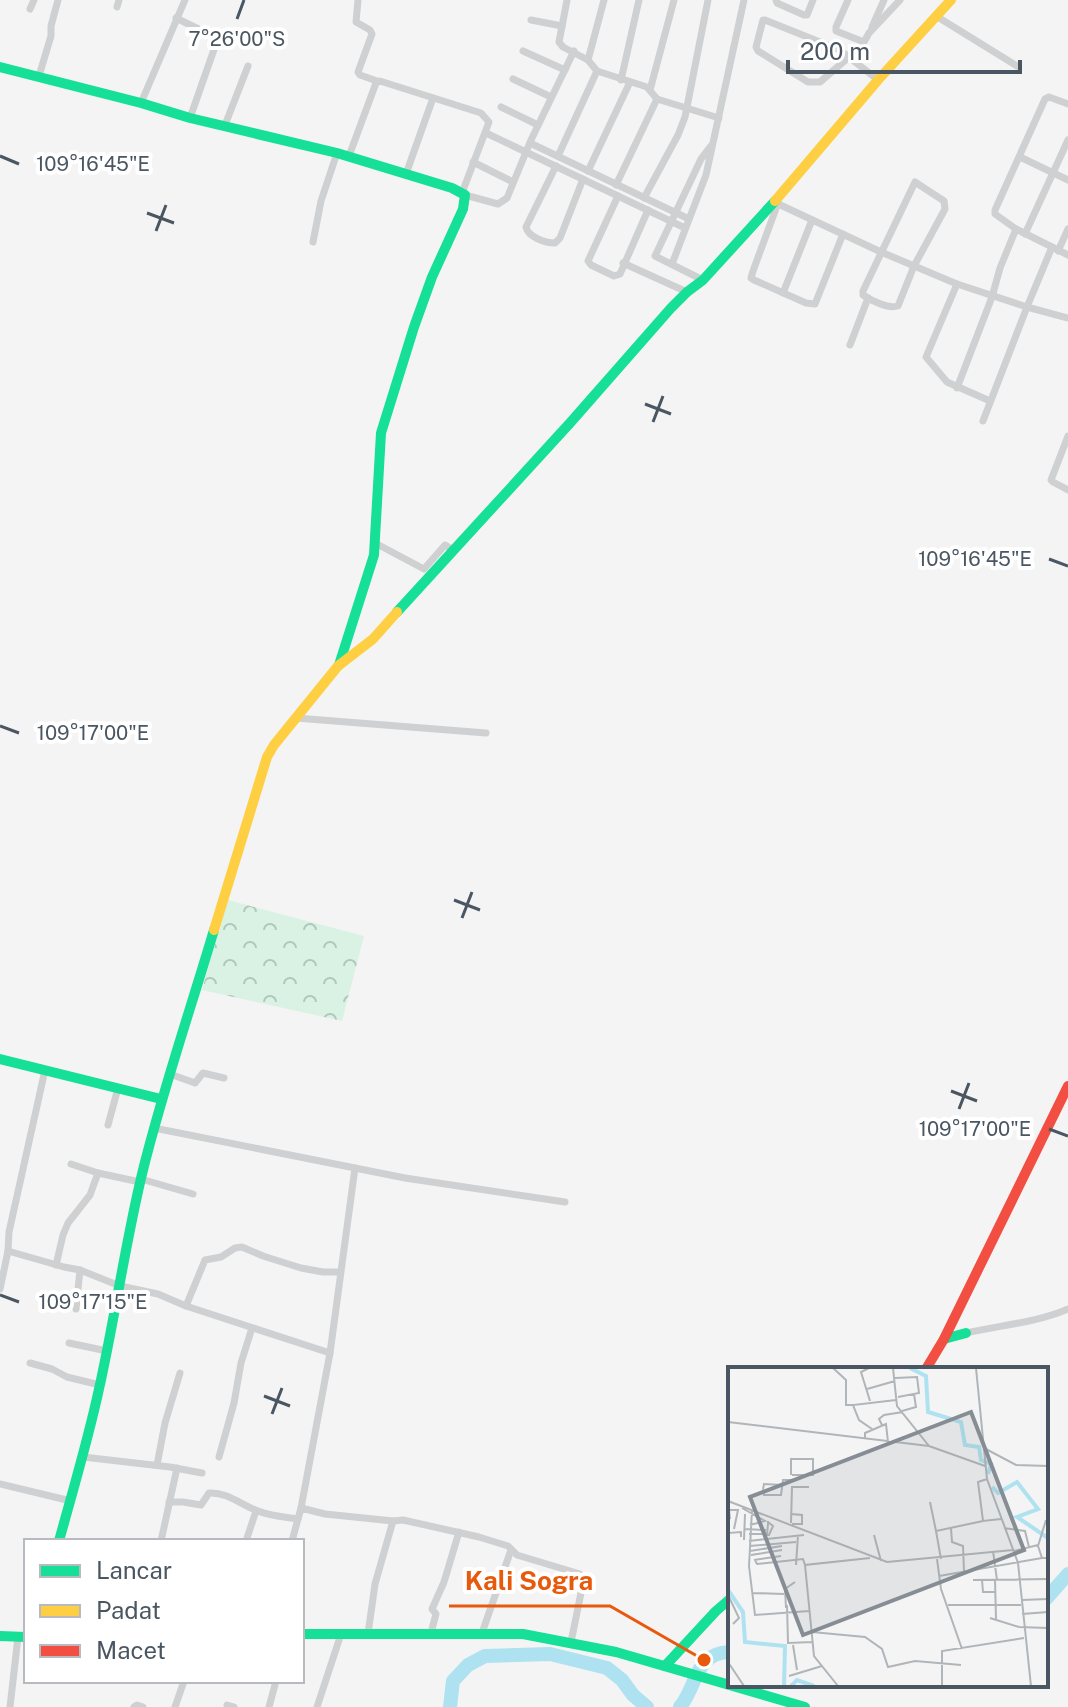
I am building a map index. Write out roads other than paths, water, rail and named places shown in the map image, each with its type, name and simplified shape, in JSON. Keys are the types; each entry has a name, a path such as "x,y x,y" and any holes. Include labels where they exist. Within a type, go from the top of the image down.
{"street":[{"path":"30,9 34,0"},
{"path":"39,76 58,0"},
{"path":"141,103 185,0"},
{"path":"338,666 372,567 381,433 432,277 463,209 463,194 489,122 486,117 360,75 358,72 372,34 356,22 358,0"},
{"path":"567,0 559,42 563,47 588,60 597,71 650,90 657,99 719,118"},
{"path":"588,60 604,0"},
{"path":"588,171 625,81 639,0"},
{"path":"650,90 674,0"},
{"path":"644,198 678,135 687,108 708,0"},
{"path":"672,264 706,175 744,0"},
{"path":"776,0 804,15 807,15 813,0"},
{"path":"848,0 836,31 864,42 884,0"},
{"path":"869,33 900,0"},
{"path":"60,1539 100,1385 141,1180 162,1096 267,757 338,666 373,639 687,292 703,280 776,203 878,80 951,0"},
{"path":"936,16 1017,66"},
{"path":"176,18 215,37 217,41 190,118"},
{"path":"531,20 562,26"},
{"path":"849,57 820,82 808,82 758,51 760,26 765,20 840,50 849,57 878,80"},
{"path":"523,51 565,70"},
{"path":"0,67 190,118 349,156 498,204 507,198 574,51"},
{"path":"225,125 248,66"},
{"path":"558,156 597,71"},
{"path":"513,79 551,97"},
{"path":"349,156 377,81"},
{"path":"1068,104 1049,97 1045,99 995,214 1016,229 1068,255"},
{"path":"406,174 433,98"},
{"path":"616,185 657,99"},
{"path":"501,107 538,125"},
{"path":"486,133 685,228"},
{"path":"1025,234 1068,140"},
{"path":"530,143 689,219"},
{"path":"703,280 655,256 701,159 711,146"},
{"path":"313,242 321,201 337,153"},
{"path":"1020,157 1068,180"},
{"path":"473,162 513,182"},
{"path":"556,166 526,227 530,235 550,243 560,238 583,179"},
{"path":"918,183 944,201 945,209 895,307 863,295 881,252 913,184 918,183"},
{"path":"618,196 588,261 614,276 620,274 648,210"},
{"path":"776,203 957,284 1068,318"},
{"path":"776,203 751,278 783,293 815,304 843,234"},
{"path":"783,293 812,220"},
{"path":"957,388 1016,229"},
{"path":"983,421 1027,307 1068,229"},
{"path":"623,263 687,292"},
{"path":"957,284 926,355 947,382 990,401"},
{"path":"850,345 868,298"},
{"path":"1068,436 1051,480 1068,490"},
{"path":"375,543 424,569 444,546 453,550"},
{"path":"296,718 486,733"},
{"path":"0,1059 162,1096"},
{"path":"0,1289 9,1232 45,1070"},
{"path":"169,1076 195,1083 203,1073 224,1078"},
{"path":"927,1367 944,1339 1068,1086"},
{"path":"108,1125 118,1088"},
{"path":"154,1128 405,1178 565,1202"},
{"path":"71,1164 193,1194"},
{"path":"293,1539 330,1353 355,1168"},
{"path":"56,1265 68,1223 90,1195 98,1173"},
{"path":"186,1306 205,1260 221,1257 237,1247 245,1247 301,1268 339,1272"},
{"path":"8,1251 80,1270 120,1286 158,1294 330,1353"},
{"path":"76,1309 80,1270"},
{"path":"944,1339 1034,1321 1068,1309"},
{"path":"953,1321 966,1333"},
{"path":"219,1457 252,1328"},
{"path":"69,1343 107,1351"},
{"path":"30,1363 100,1385"},
{"path":"157,1465 165,1423 180,1373"},
{"path":"83,1457 202,1473"},
{"path":"161,1539 177,1468"},
{"path":"0,1484 71,1501"},
{"path":"169,1502 201,1505 209,1493 216,1493 240,1501 256,1511 298,1519"},
{"path":"301,1508 325,1514 403,1520 459,1532 508,1546 517,1555 580,1574 582,1582 571,1642"},
{"path":"247,1539 256,1511"},
{"path":"368,1634 375,1584 393,1521"},
{"path":"431,1633 436,1614 432,1609 459,1532"},
{"path":"482,1633 511,1550"},
{"path":"665,1666 728,1601"},
{"path":"304,1634 523,1634 571,1642 728,1685"},
{"path":"317,1707 341,1634"},
{"path":"0,1636 22,1637 10,1707"},
{"path":"175,1707 183,1683"},
{"path":"269,1707 275,1683"},
{"path":"733,1687 785,1705 805,1707"},
{"path":"134,1707 143,1707"}],"waterway":[{"path":"1048,1597 1068,1574"},
{"path":"680,1707 703,1664 718,1654 728,1652"},
{"path":"450,1707 453,1681 468,1665 485,1656 550,1654 607,1668 647,1707"}],"place":[{"name":"Kali Sogra","path":"704,1660"}]}
